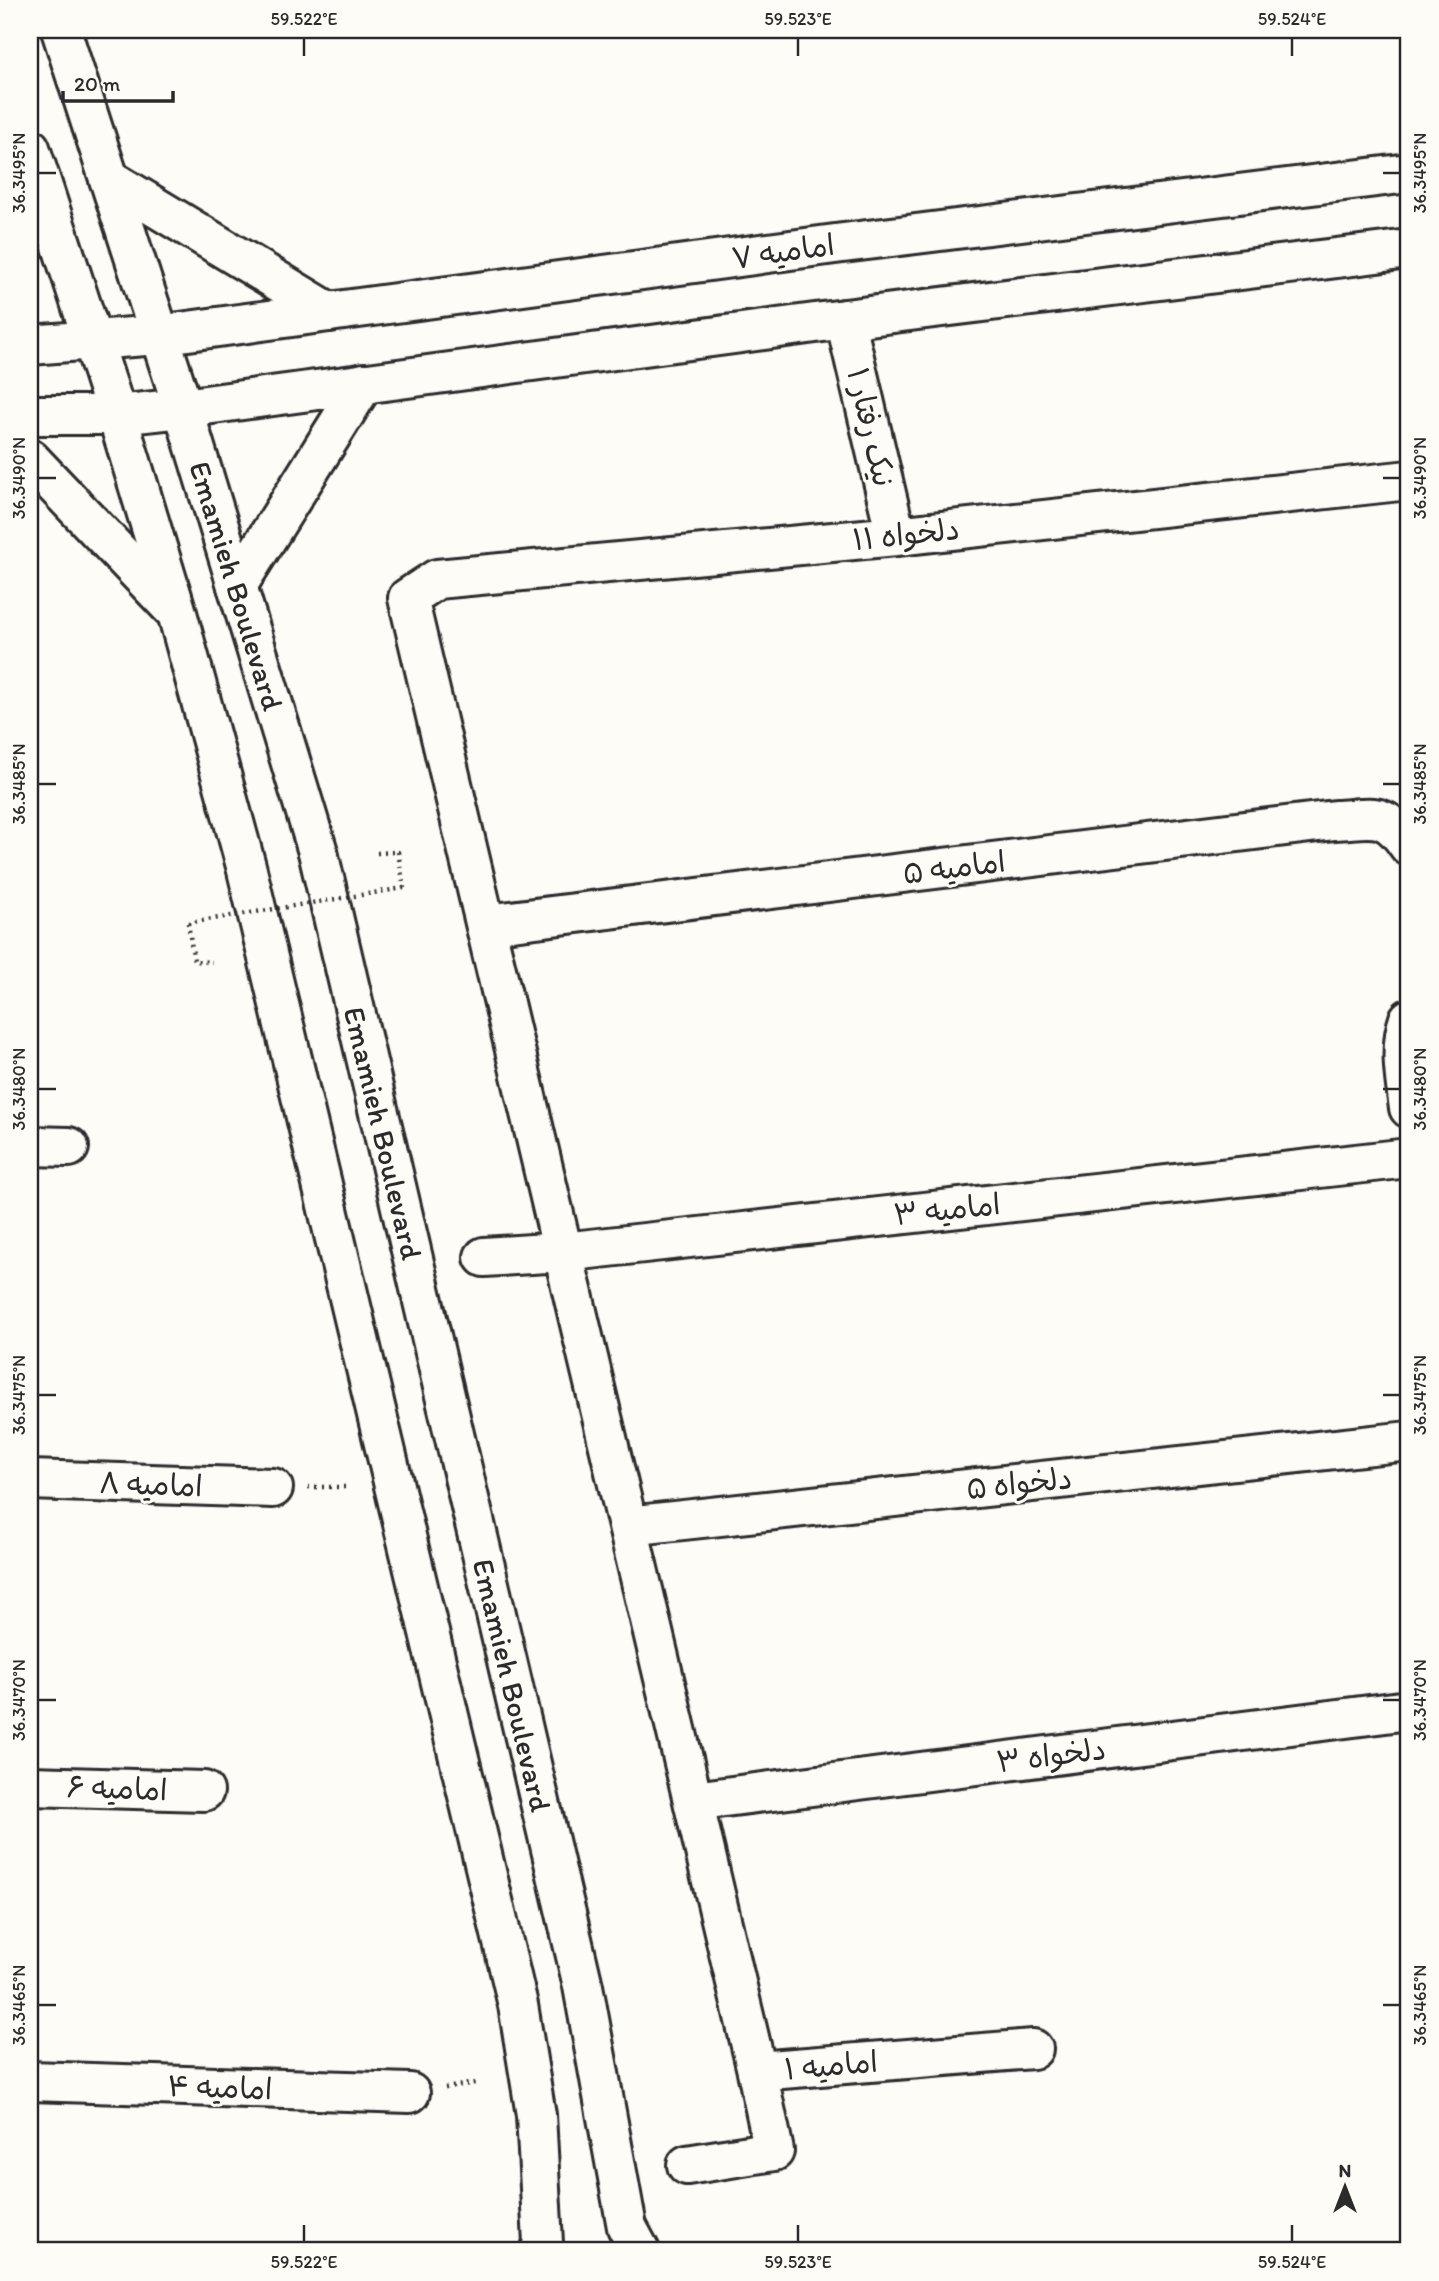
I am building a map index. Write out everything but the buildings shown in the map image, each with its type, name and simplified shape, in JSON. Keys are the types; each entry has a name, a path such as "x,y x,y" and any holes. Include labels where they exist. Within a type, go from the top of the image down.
{"street":[{"name":"Emamieh Boulevard","path":"61,30 183,408 318,852 583,1986 627,2227 640,2251"},
{"path":"30,148 39,216 93,340 177,613 247,866 518,2005 536,2115 543,2243 540,2251"},
{"name":"امامیه ۷","path":"30,345 158,335 835,244 1409,173"},
{"path":"109,178 329,312"},
{"path":"30,415 117,415 183,408 845,319 1409,248"},
{"name":"نیک رفتار ۱","path":"845,319 896,536"},
{"path":"237,586 364,383"},
{"path":"30,459 177,613"},
{"name":"دلخواه ۱۱","path":"486,924 408,598 437,579 896,536 1409,480"},
{"name":"امامیه ۵","path":"486,924 1335,820 1382,818 1398,830 1409,846"},
{"path":"486,924 757,2071"},
{"path":"1409,1019 1404,1071 1409,1108"},
{"path":"30,1146 69,1147"},
{"name":"امامیه ۳","path":"484,1257 563,1252 1409,1158"},
{"name":"دلخواه ۵","path":"628,1526 1409,1441"},
{"name":"امامیه ۸","path":"30,1480 273,1488"},
{"name":"دلخواه ۳","path":"693,1801 1409,1710"},
{"name":"امامیه ۶","path":"30,1786 204,1791"},
{"name":"امامیه ۱","path":"687,2165 774,2151 757,2071 1033,2049"},
{"name":"امامیه ۴","path":"30,2081 410,2093"}],"path":[{"path":"212,962 194,961 188,923 404,888 398,852 377,853"}]}
